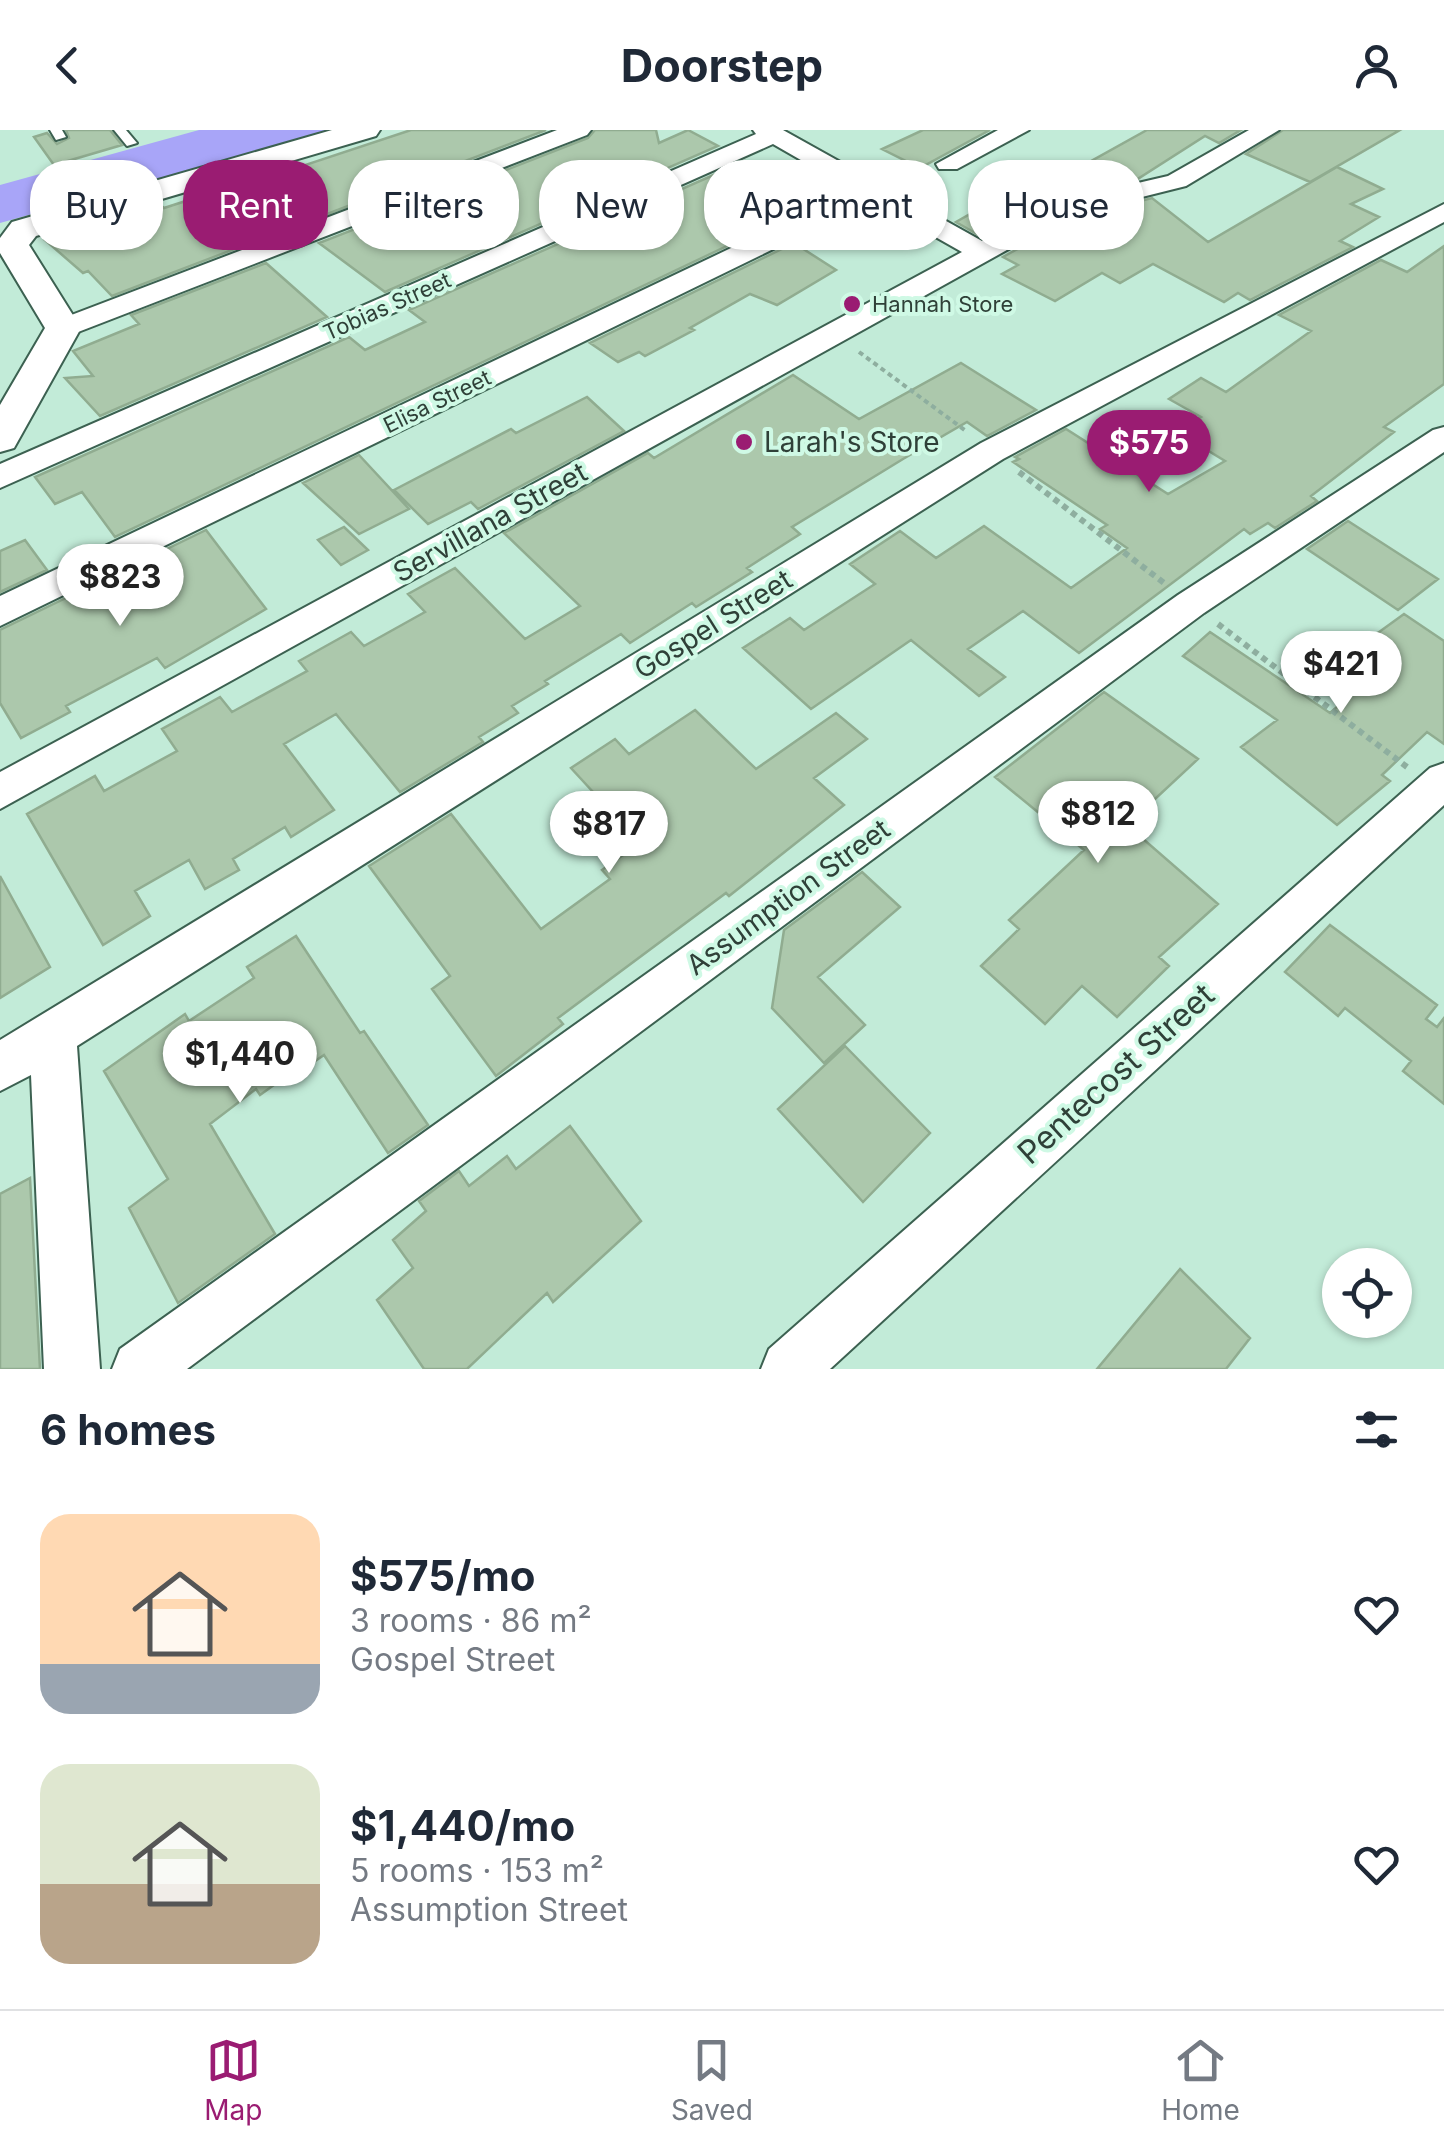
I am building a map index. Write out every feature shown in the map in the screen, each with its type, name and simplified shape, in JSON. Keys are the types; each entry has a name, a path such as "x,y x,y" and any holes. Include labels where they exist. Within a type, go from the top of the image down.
{"street":[{"path":"63,328 12,245 24,229 365,130"},
{"path":"0,439 63,328 579,130"},
{"path":"948,164 1018,130"},
{"name":"Servillana Street","path":"0,792 1062,209 1178,181 1265,130"},
{"path":"769,132 820,160"},
{"name":"Tobias Street","path":"0,476 769,132"},
{"name":"Gospel Street","path":"0,1067 992,451 1444,212"},
{"path":"948,233 981,252"},
{"name":"Elisa Street","path":"0,612 750,250"},
{"name":"Assumption Street","path":"140,1369 1191,604 1444,436"},
{"name":"Pentecost Street","path":"789,1369 1439,784"},
{"path":"53,1034 72,1369"}],"lane":[{"path":"120,130 131,144"}],"path":[{"path":"834,333 1191,604 1439,784"}],"shaded area":[{"path":"199,130 332,130 225,160 183,160 183,172 163,177 163,160 90,160"},
{"path":"30,177 30,215 0,223 0,185"}],"building":[{"path":"66,130 110,130 122,145 71,160 50,160 34,137 47,133 57,144 69,138"},
{"path":"411,130 546,130 468,160 348,160 348,206 328,214 328,160 320,160"},
{"path":"595,130 656,130 659,143 688,130 718,146 684,161 539,160 539,224 519,233 519,165 588,138"},
{"path":"923,130 990,130 935,160 904,160 882,149"},
{"path":"1147,130 1241,130 1219,143 1205,136 1144,175 1144,160 1093,160"},
{"path":"1283,130 1400,130 1310,182 1246,154"},
{"path":"1337,167 1383,189 1351,204 1379,217 1340,241 1353,247 1250,300 1238,293 1224,302 1153,264 1120,283 1102,273 1055,301 1002,274 1018,265 1003,257 1016,250 1144,250 1144,200 1152,198 1208,242"},
{"path":"704,179 704,250 719,250 115,537 82,492 55,504 35,477 349,337 365,350 425,322 409,310 544,250 684,250 684,188"},
{"path":"183,202 183,250 232,250 112,296 88,271 83,273 57,250 163,250 164,208"},
{"path":"968,215 968,229 956,222"},
{"path":"348,232 348,250 481,250 385,292 328,250 328,239"},
{"path":"1444,246 1444,384 1384,427 1394,432 1311,496 1317,501 1275,528 1268,523 1250,534 1244,529 1079,653 1023,611 968,649 1005,677 979,696 911,640 811,709 743,648 790,618 804,630 875,584 850,564 900,531 936,558 984,526 1071,588 1127,548 1100,529 1107,525 1013,462 1019,459 1015,457 1066,429 1168,494 1225,461 1176,431 1201,417 1169,399 1201,378 1226,392 1311,331 1279,315 1381,260 1407,272"},
{"path":"780,250 805,250 836,270 777,305 750,294 645,356 639,352 618,362 590,343"},
{"path":"266,263 327,317 100,416 65,378 93,376 73,351 139,324 131,315"},
{"path":"961,363 1036,410 987,436 967,422 903,459 792,527 800,534 747,568 752,572 696,607 692,603 630,643 621,634 545,681 548,684 512,706 518,713 479,737 483,742 400,792 336,714 284,744 334,810 291,837 285,827 233,859 239,870 205,889 189,860 135,891 150,916 103,945 27,814 95,776 104,791 177,751 162,729 220,697 232,712 307,671 299,661 351,632 364,646 425,612 408,594 455,568 525,639 580,606 504,533 648,453 654,458 793,375 859,419"},
{"path":"587,397 624,431 478,509 471,502 428,524 394,490 511,429 516,433"},
{"path":"359,455 409,509 359,534 303,483"},
{"path":"1348,521 1438,579 1398,610 1307,549"},
{"path":"344,527 368,550 341,565 318,540"},
{"path":"206,530 266,609 165,668 157,658 66,706 70,712 21,738 0,703 0,630"},
{"path":"25,540 47,570 0,592 0,551"},
{"path":"1404,614 1444,641 1444,744 1427,732 1382,775 1390,781 1337,825 1241,747 1277,720 1183,656 1210,632 1330,713 1383,667 1357,648"},
{"path":"1104,692 1198,759 1127,825 1218,904 1159,957 1169,966 1117,1017 1082,986 1045,1024 981,966 1019,929 1009,920 1084,850 995,777"},
{"path":"695,710 756,769 836,713 867,739 814,778 844,805 729,896 726,893 558,1018 563,1024 496,1076 432,989 450,976 369,866 451,814 541,929 610,879 602,870 640,843 571,768 615,739 629,754"},
{"path":"862,872 900,907 818,977 865,1025 824,1063 772,1008 784,930"},
{"path":"0,876 50,967 0,998"},
{"path":"1330,925 1437,1005 1426,1019 1437,1027 1444,1018 1444,1104 1403,1071 1411,1061 1345,1008 1338,1016 1285,972"},
{"path":"296,936 360,1033 364,1031 428,1125 388,1153 324,1055 308,1066 306,1062 260,1095 256,1089 210,1124 275,1234 178,1303 129,1208 168,1179 104,1071 185,1014 189,1021 254,978 247,967"},
{"path":"845,1046 930,1133 863,1202 778,1109"},
{"path":"570,1126 641,1221 553,1302 547,1293 467,1369 424,1369 377,1300 413,1268 393,1240 426,1211 419,1201 459,1171 469,1186 507,1156 516,1169"},
{"path":"30,1178 40,1369 0,1369 0,1194"},
{"path":"1180,1269 1250,1338 1226,1369 1097,1369"}],"place":[{"name":"Hannah Store","path":"852,304"},
{"name":"Larah's Store","path":"744,442"}]}
